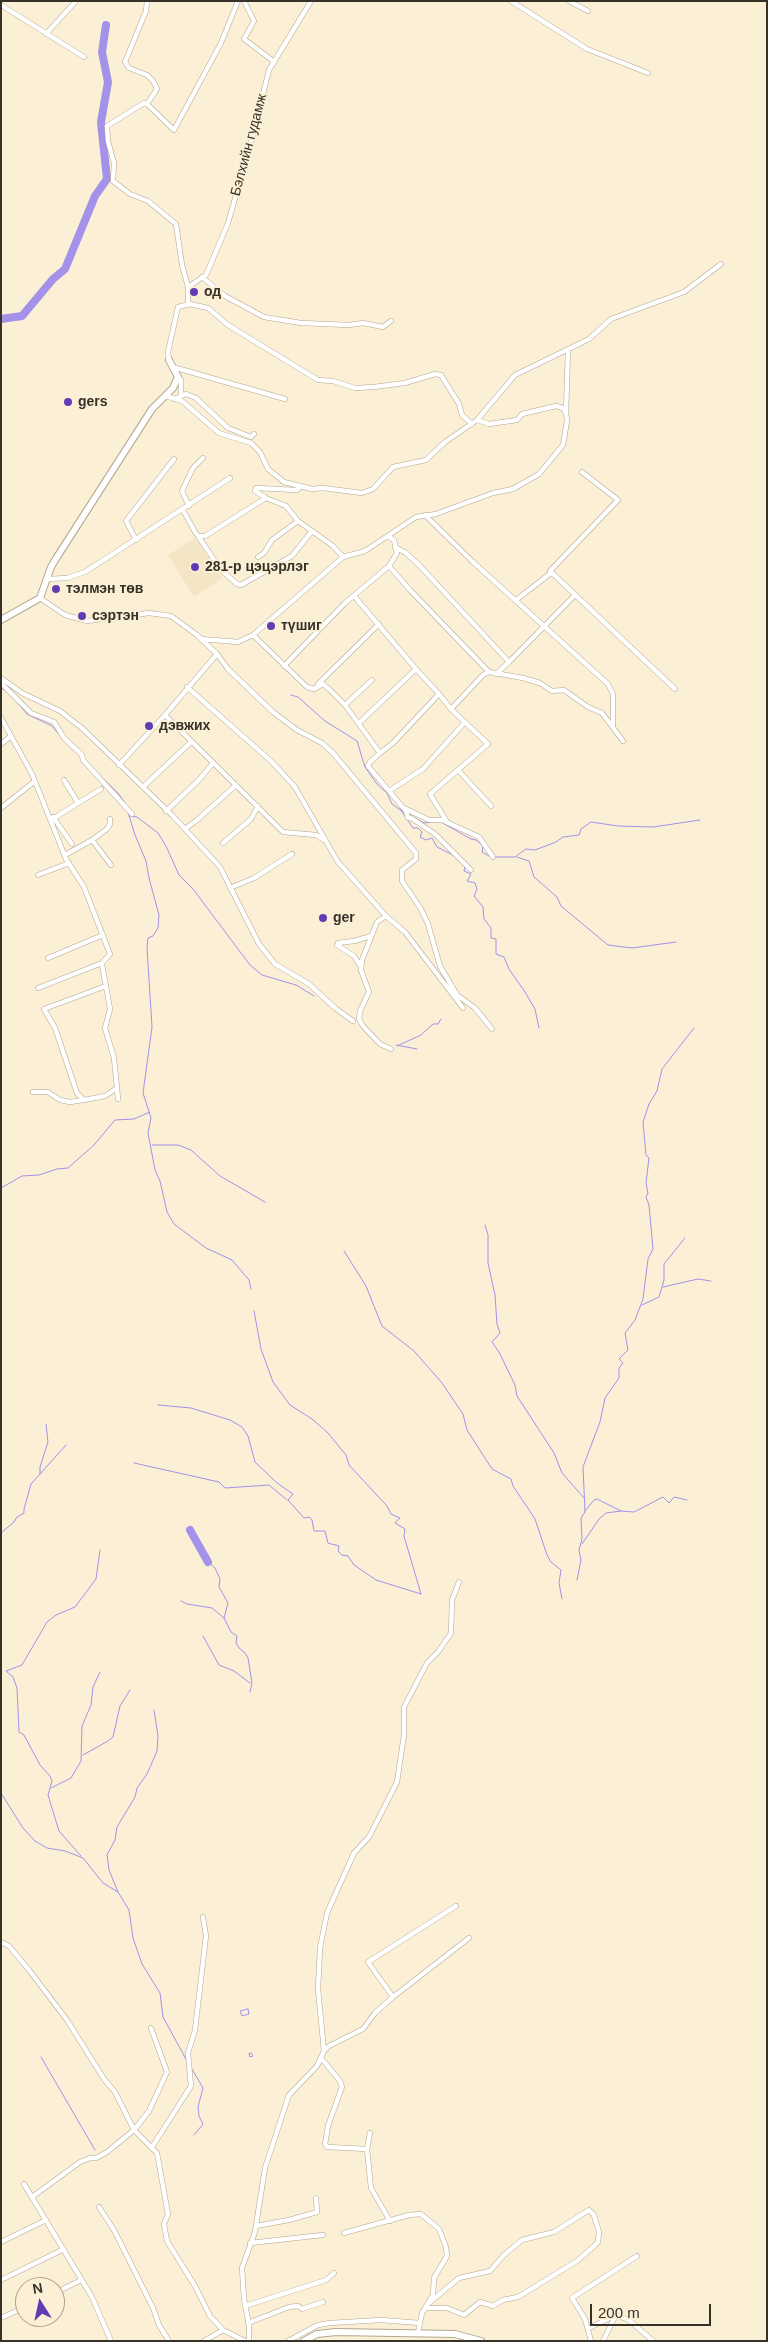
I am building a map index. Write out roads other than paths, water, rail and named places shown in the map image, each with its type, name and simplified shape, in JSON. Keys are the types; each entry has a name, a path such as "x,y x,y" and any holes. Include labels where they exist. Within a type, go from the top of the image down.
{"street":[{"path":"46,34 76,1"},
{"path":"147,1 146,11 125,62 130,68 147,75 156,84 155,93 146,104 144,103 107,126 108,142 114,163 113,181 130,194 148,201 176,224 182,265 188,286 188,305"},
{"path":"146,104 174,130 221,43 238,1"},
{"path":"244,1 254,21 244,39 273,60"},
{"name":"Бэлхийн гудамж","path":"188,286 206,275 228,223 273,60 311,1"},
{"path":"511,1 587,49 648,74"},
{"path":"569,1 588,11"},
{"path":"1,2 46,34 84,57"},
{"path":"166,396 182,401 219,433 251,443 260,452 264,463 279,479 300,486 368,491 373,489 393,467 426,460 444,442 472,424 515,375 588,339 611,319 684,292 721,264"},
{"path":"202,277 225,296 247,310 264,317 300,323 348,325 363,323 383,326 391,321"},
{"path":"181,395 181,380 171,364 168,352 178,308 188,305 208,308 228,325 318,380 333,381 355,388 406,383 435,374 441,375 459,404 462,415 472,424"},
{"path":"201,639 238,642 253,635 343,557 365,551 416,517 436,514 493,493 513,488 539,474 563,445 568,350"},
{"path":"171,364 285,399"},
{"path":"1,620 40,598 56,557 152,410 166,396 178,377"},
{"path":"174,399 186,394 196,398 228,428 251,437 254,434"},
{"path":"477,420 489,424 517,420 522,414 556,406 563,408 566,413"},
{"path":"188,506 182,490 193,468 203,458"},
{"path":"136,540 126,521 174,459"},
{"path":"516,600 551,572 550,569 583,538 618,500 582,472"},
{"path":"48,579 67,578 86,572 230,478"},
{"path":"300,486 297,490 255,489 257,493 266,498 286,506 298,520 333,546 343,557"},
{"path":"198,536 205,536 266,498"},
{"path":"183,510 221,570 237,584 242,585 292,556 312,531"},
{"path":"425,515 608,684 613,694 613,725"},
{"path":"258,557 264,553 272,540 298,520"},
{"path":"284,666 354,596 389,566 397,553 394,540 389,536"},
{"path":"395,547 406,553 420,566 508,662"},
{"path":"389,566 489,672 540,683 552,691 564,690 588,707 599,710 613,725 623,741"},
{"path":"551,572 675,689"},
{"path":"496,674 575,595"},
{"path":"354,596 451,709 488,744 430,794 448,822"},
{"path":"40,598 65,615 87,621 149,613 172,616 218,654 228,668 273,712 297,730 322,743 333,753 416,853 416,859 402,870 402,881 421,909 428,924 440,966 457,995 475,1008 492,1029"},
{"path":"314,689 379,624"},
{"path":"253,635 307,687 314,689 323,684 345,706 380,753"},
{"path":"118,764 165,715 218,654"},
{"path":"359,723 416,669"},
{"path":"451,709 483,675 489,672"},
{"path":"1,678 22,693 60,711 83,729 143,787 220,867 259,944 275,964 309,984 335,1008 354,1020"},
{"path":"345,706 372,680"},
{"path":"1,684 31,713 54,722 64,738 82,755 83,760 132,814"},
{"path":"188,687 271,761 295,787 338,862 386,916 405,932 463,1008"},
{"path":"438,694 393,743 370,762 368,766 406,811 408,818 411,818 435,834 471,870"},
{"path":"165,715 284,832 316,835 326,841"},
{"path":"1,718 35,781 64,855 84,887 110,954 102,963 38,988"},
{"path":"389,791 423,769 465,722"},
{"path":"1,744 11,736"},
{"path":"143,787 192,742"},
{"path":"166,810 213,763"},
{"path":"458,770 491,806"},
{"path":"64,780 78,803"},
{"path":"1,808 35,781"},
{"path":"185,829 236,785"},
{"path":"54,818 101,789"},
{"path":"45,806 72,844"},
{"path":"223,843 251,819 258,806"},
{"path":"401,806 429,820 448,822 479,838 493,857"},
{"path":"64,855 92,840 107,829 110,819"},
{"path":"92,840 111,865"},
{"path":"230,888 254,878 292,854"},
{"path":"38,875 69,863"},
{"path":"361,967 377,922 386,916"},
{"path":"48,958 103,935"},
{"path":"371,936 338,944 354,956 361,967 369,992 360,1011 360,1023 380,1044 391,1049"},
{"path":"102,963 110,1009 105,1028 114,1058 118,1098"},
{"path":"84,1100 77,1093 56,1028 44,1010 106,986"},
{"path":"34,1092 48,1092 60,1100 70,1102 105,1096 117,1088"},
{"path":"324,2051 318,1989 320,1948 327,1914 354,1853 369,1837 397,1782 404,1735 404,1707 426,1663 438,1652 451,1633 452,1600 459,1582"},
{"path":"393,1997 368,1962 456,1906"},
{"path":"152,2147 191,2086 188,2053 195,2030 196,2004 206,1936 203,1917"},
{"path":"1,1942 9,1946 67,2020 104,2079 115,2092 134,2130 157,2153 167,2205 168,2214 164,2224 167,2241 196,2286 207,2311 223,2330 247,2341 248,2323 242,2268 256,2226 265,2168 289,2095 316,2066 324,2051 362,2030 375,2013 393,1997 469,1938"},
{"path":"32,2197 80,2162 96,2158 107,2152 134,2130 149,2111 167,2072 152,2028"},
{"path":"321,2058 340,2081 342,2087 328,2126 325,2144 327,2147 367,2149"},
{"path":"370,2133 367,2149 372,2190 390,2221"},
{"path":"24,2184 92,2297 111,2341"},
{"path":"256,2226 273,2224 317,2212 316,2198"},
{"path":"99,2207 122,2247 169,2341"},
{"path":"590,2210 594,2215 599,2232 598,2242 581,2258 518,2298 503,2300 493,2306 480,2302 464,2315 447,2308 428,2305 460,2278 490,2270 522,2240 559,2229 590,2210"},
{"path":"344,2233 421,2214 431,2221 442,2234 447,2256 434,2278 433,2295 422,2313 418,2333"},
{"path":"1,2242 46,2220"},
{"path":"250,2243 323,2235"},
{"path":"1,2280 64,2249"},
{"path":"591,2341 589,2328 572,2298 637,2256"},
{"path":"245,2306 326,2280 334,2273"},
{"path":"65,2288 81,2280"},
{"path":"248,2323 289,2307 298,2306 302,2309 323,2302"},
{"path":"1,2318 15,2312"},
{"path":"589,2328 616,2315 629,2320 653,2341"},
{"path":"603,2341 616,2315"},
{"path":"288,2341 318,2325 330,2323 381,2320 420,2323"},
{"path":"204,2341 223,2330"},
{"path":"304,2341 318,2334 336,2332 455,2334 481,2341"}],"waterway":[{"path":"1,319 22,316 53,279 65,269 95,196 107,179 101,122 108,82 102,52 106,25"},
{"path":"1,688 6,691"},
{"path":"291,695 298,697 325,721 357,741 365,767 377,784 387,793 392,804 405,813"},
{"path":"18,703 27,714 52,726 62,738"},
{"path":"82,762 89,770"},
{"path":"97,773 118,793 125,803"},
{"path":"400,809 413,828 418,828 422,832 420,837 426,840 432,838 437,847 453,855"},
{"path":"128,812 146,861 159,915 158,928 153,936 148,938 147,948 152,1027 143,1093 151,1118 148,1133 155,1170 160,1181 167,1212 174,1224 206,1248 232,1260 249,1280 251,1289"},
{"path":"409,815 424,823 433,822"},
{"path":"129,816 137,817 158,833 179,875 193,889 250,965 262,975 296,985 314,996"},
{"path":"495,857 515,857 526,849 535,850 556,842 563,837 579,835 581,829 591,822 618,826 653,827 700,820"},
{"path":"441,822 476,840 483,846 482,852 489,856"},
{"path":"517,857 529,861 534,877 557,897 561,906 608,945 632,948 676,942"},
{"path":"465,866 464,871 471,874 467,881 475,883 477,889 474,896 483,907 484,919 491,928 491,938 496,939 496,954 504,957 509,969 535,1009 539,1028"},
{"path":"397,1046 421,1035 433,1024 438,1024 441,1019"},
{"path":"577,1580 581,1560 579,1550 582,1539 581,1518 585,1512 583,1467 600,1422 605,1398 619,1378 619,1368 623,1363 619,1359 628,1350 625,1333 635,1320 643,1299 648,1259 653,1249 649,1205 646,1197 648,1193 646,1183 649,1158 646,1155 643,1122 649,1104 657,1091 662,1069 694,1028"},
{"path":"396,1045 417,1049"},
{"path":"1,1188 22,1176 39,1175 57,1169 68,1168 94,1145 115,1120 134,1119 150,1112"},
{"path":"152,1145 178,1145 191,1150 220,1176 265,1202"},
{"path":"485,1225 488,1235 488,1263 500,1333 492,1342 515,1385 517,1396 554,1453 562,1473 584,1498"},
{"path":"642,1305 659,1297 664,1280 664,1264 685,1238"},
{"path":"344,1251 366,1286 382,1326 414,1351 442,1383 463,1414 467,1430 492,1469 511,1479 513,1486 535,1519 547,1555 551,1562 561,1570 559,1583 562,1599"},
{"path":"663,1287 698,1279 711,1281"},
{"path":"254,1311 261,1349 273,1382 290,1405 312,1419 328,1433 346,1455 349,1465 387,1506 391,1514 400,1518 395,1523 405,1529 404,1536 421,1594"},
{"path":"158,1405 191,1408 230,1420 242,1427 248,1436 255,1462 277,1483 293,1494 288,1500 304,1518 309,1517 312,1520 314,1531 325,1531 328,1543 339,1546 338,1551 342,1555 348,1556 354,1565 376,1580 421,1594"},
{"path":"40,1474 40,1467 48,1442 46,1424"},
{"path":"1,1533 17,1517 24,1513 31,1484 66,1445"},
{"path":"134,1463 219,1482 225,1488 269,1485 287,1500"},
{"path":"582,1544 599,1519 606,1513 634,1512 663,1497 669,1503 674,1497 687,1500"},
{"path":"585,1511 597,1499 621,1511"},
{"path":"190,1530 208,1562"},
{"path":"81,1856 59,1831 48,1795 52,1781 40,1765 24,1735 19,1732 17,1688 13,1677 6,1671 22,1665 47,1622 56,1615 75,1607 96,1579 100,1550"},
{"path":"208,1562 215,1568 220,1579 219,1587 228,1603 224,1618"},
{"path":"181,1601 187,1604 212,1608 224,1618 231,1632 237,1636 236,1643 248,1658 252,1683 250,1692"},
{"path":"203,1636 219,1665 234,1671 250,1683"},
{"path":"51,1788 71,1778 81,1761 82,1726 91,1705 93,1687 100,1672"},
{"path":"83,1755 113,1737 120,1706 130,1690"},
{"path":"118,1892 109,1870 107,1855 115,1840 117,1827 135,1797 137,1788 147,1774 157,1751 158,1736 154,1710"},
{"path":"1,1793 23,1828 35,1841 47,1848 65,1851 83,1858 103,1883 118,1892 129,1910 133,1938 142,1964 160,1993 163,2017 187,2061"},
{"path":"248,2009 249,2014 242,2016 240,2011 248,2009"},
{"path":"251,2053 253,2056 250,2057 249,2054 251,2053"},
{"path":"41,2057 95,2150"},
{"path":"192,2069 203,2088 198,2107 199,2116 203,2124 194,2135"}],"place":[{"name":"од","path":"194,292"},
{"name":"gers","path":"68,402"},
{"name":"281-р цэцэрлэг","path":"195,567"},
{"name":"тэлмэн төв","path":"56,589"},
{"name":"сэртэн","path":"82,616"},
{"name":"түшиг","path":"271,626"},
{"name":"дэвжих","path":"149,726"},
{"name":"ger","path":"323,918"}]}
